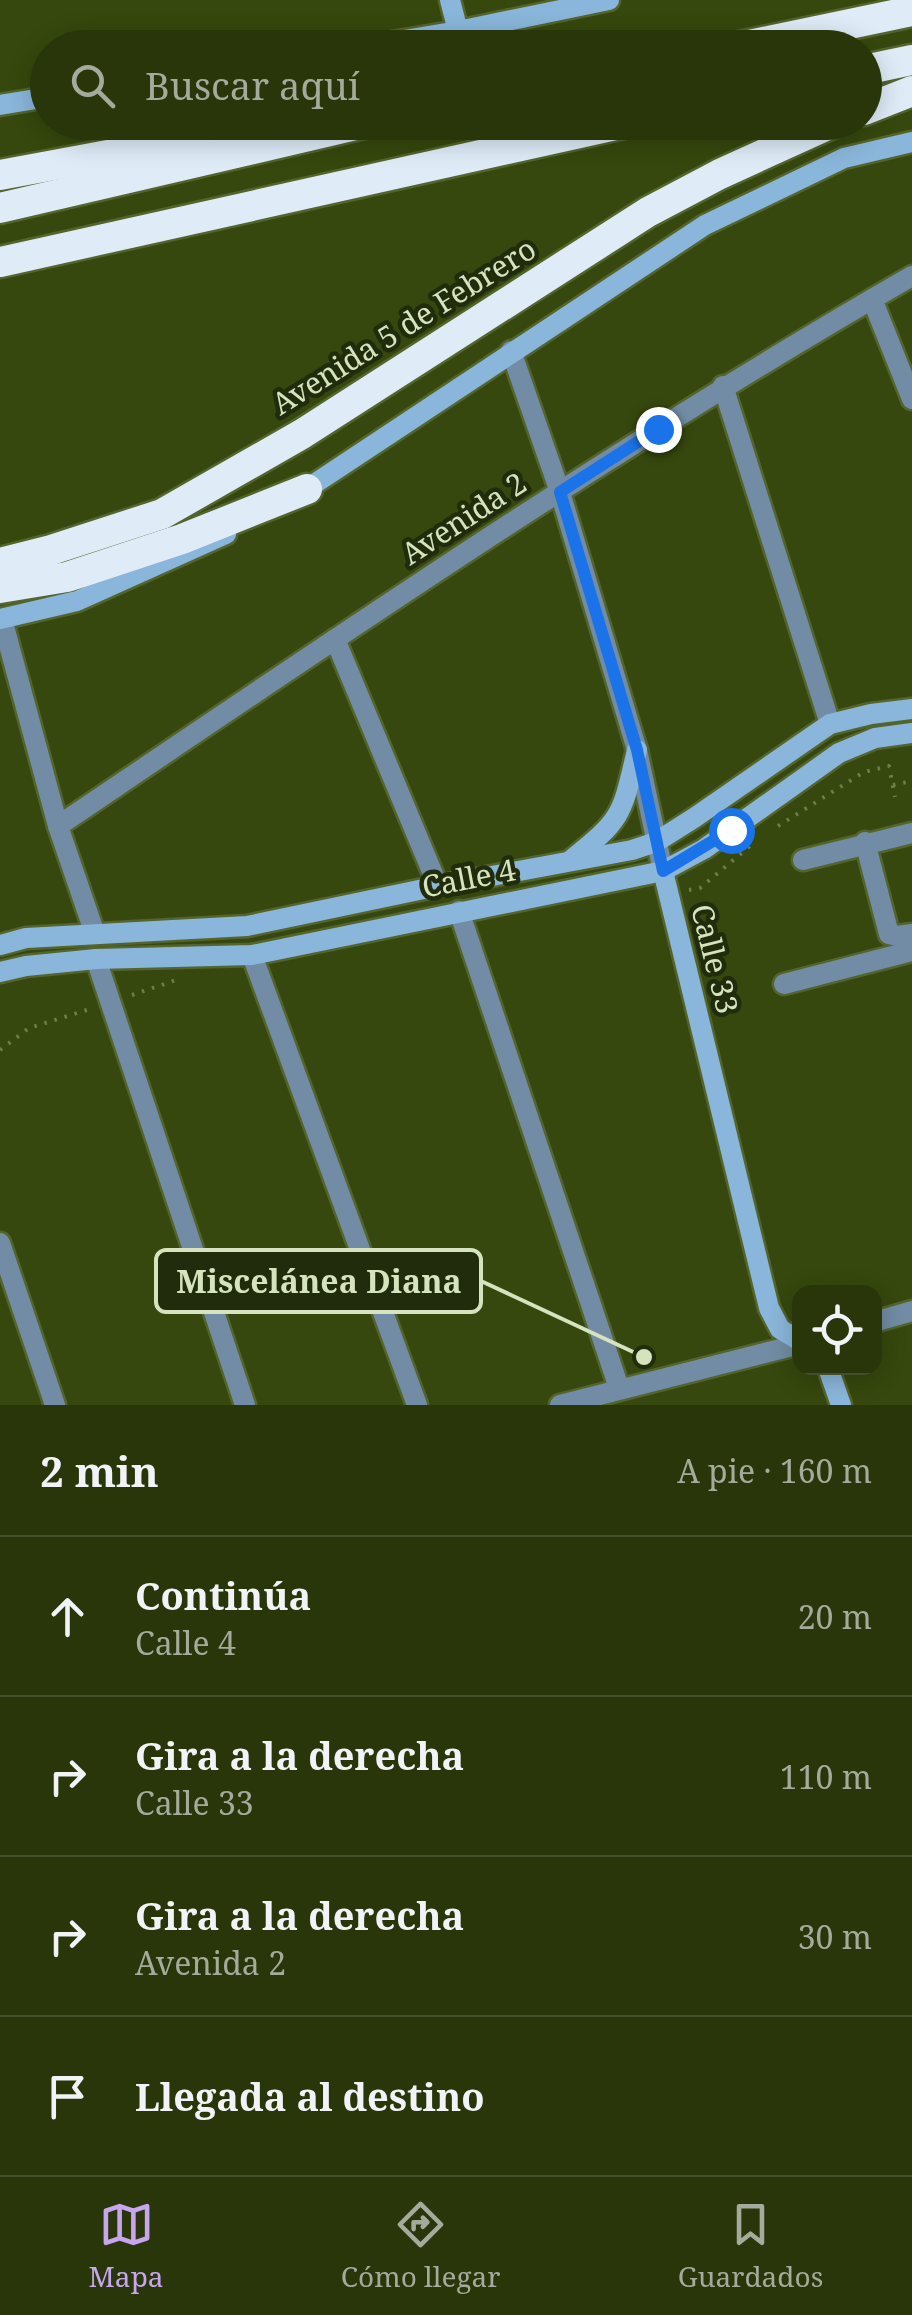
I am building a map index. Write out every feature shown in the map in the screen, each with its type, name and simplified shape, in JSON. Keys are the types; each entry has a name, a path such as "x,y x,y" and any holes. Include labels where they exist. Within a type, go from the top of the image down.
{"highway":[{"path":"824,30 912,12"},
{"path":"882,66 912,60"},
{"path":"882,103 912,91"},
{"path":"0,175 189,140"},
{"path":"0,208 292,140"},
{"path":"0,262 549,140"},
{"name":"Avenida 5 de Febrero","path":"0,563 162,514 302,434 648,212 795,140"},
{"path":"0,588 84,572 182,539 307,489"}],"main road":[{"path":"450,0 458,30"},
{"path":"463,30 609,0"},
{"path":"0,105 30,100"},
{"path":"1,619 77,601 202,548 307,489 705,224 844,158 912,142"},
{"name":"Calle 4","path":"0,945 26,938 248,926 632,850 656,842 830,724 912,709"},
{"name":"Calle 4","path":"0,972 96,959 252,955 663,871 704,849 840,753 875,738 912,733"},
{"path":"570,860 608,831 622,810 637,750"},
{"name":"Calle 33","path":"663,871 769,1308 780,1328 792,1336"},
{"path":"830,1375 841,1405"}],"street":[{"name":"Avenida 2","path":"58,826 335,639 724,386 912,276"},
{"path":"872,299 912,399"},
{"name":"Calle 33","path":"512,351 560,492 637,750 663,871"},
{"path":"724,386 830,724"},
{"path":"1,619 58,826 95,934"},
{"path":"335,639 438,886"},
{"path":"802,860 912,832"},
{"path":"865,842 889,934 912,934"},
{"path":"459,911 619,1388"},
{"name":"Calle 33","path":"784,984 912,951"},
{"path":"252,955 417,1405"},
{"path":"96,959 245,1405"},
{"path":"0,1244 55,1405"},
{"path":"882,1320 912,1311"},
{"path":"560,1405 792,1344"}],"path":[{"path":"768,833 864,772 889,766 895,797"},
{"path":"893,785 912,781"},
{"path":"668,896 700,888 753,844"}],"place":[{"name":"Miscelánea Diana","path":"644,1357"}],"route":[{"path":"658,429 560,492 637,750 663,871 731,830"}]}
